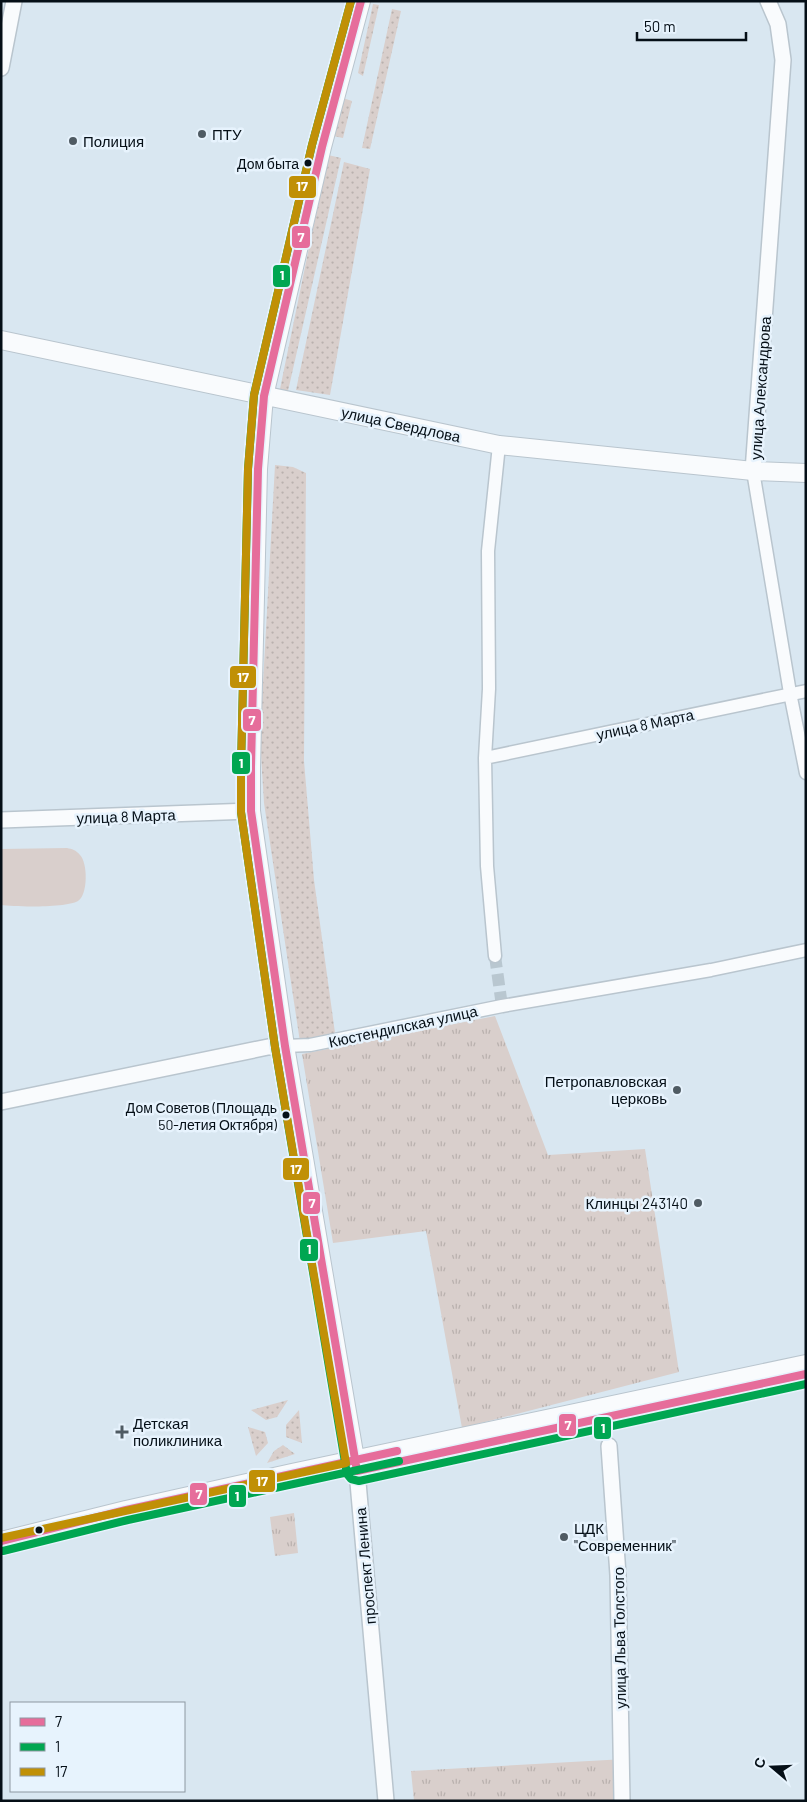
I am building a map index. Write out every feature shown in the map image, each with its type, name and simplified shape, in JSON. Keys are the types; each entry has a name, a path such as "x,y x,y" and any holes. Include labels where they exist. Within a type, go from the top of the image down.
{"main road":[{"name":"проспект Ленина","path":"356,1465 285,1046 251,811 258,469 264,396 320,156 361,1"},
{"name":"улица Свердлова","path":"1,340 499,445 753,471 806,473"},
{"path":"1,1548 356,1465 806,1364"},
{"path":"1,1540 126,1510 806,1374"}],"street":[{"path":"1,68 14,1"},
{"name":"улица Александрова","path":"768,1 778,24 783,60 753,471 790,694 806,773"},
{"path":"495,956 487,866 485,758 489,689 488,551 499,445"},
{"name":"улица 8 Марта","path":"485,758 806,691"},
{"name":"улица 8 Марта","path":"1,820 251,811"},
{"name":"Кюстендилская улица","path":"1,1102 268,1047 310,1045 502,1006 711,970 806,950"},
{"name":"улица Льва Толстого","path":"609,1446 618,1575 622,1801"},
{"name":"проспект Ленина","path":"356,1465 386,1801"}],"green space":[{"path":"373,4 379,5 363,76 358,73"},
{"path":"392,9 401,11 370,149 362,148"},
{"path":"343,98 352,101 343,138 333,136"},
{"path":"328,155 341,158 288,391 280,389"},
{"path":"344,162 370,169 330,395 296,390"},
{"path":"275,465 293,467 306,473 304,761 314,880 335,1033 300,1042 264,803 260,738"},
{"path":"67,848 74,850 83,859 86,871 84,892 78,901 52,906 1,905 1,849"},
{"path":"495,1016 548,1155 645,1149 679,1372 462,1428 426,1231 333,1243 302,1054"},
{"path":"288,1400 277,1417 266,1420 251,1410"},
{"path":"299,1410 302,1443 286,1437 286,1425"},
{"path":"248,1427 265,1432 268,1443 256,1456"},
{"path":"283,1445 295,1454 267,1463 274,1451"},
{"path":"294,1513 298,1553 275,1556 270,1517"},
{"path":"625,1759 627,1801 414,1801 411,1771"}],"tunnel":[{"path":"495,956 502,1006"}],"transit line":[{"name":"1","path":"351,1 312,145 254,395 248,469 241,767 241,812 275,1047 347,1474 351,1479 359,1481 806,1384"},
{"name":"17","path":"1,1538 346,1463 275,1047 241,812 241,767 248,469 254,395 312,145 351,1"},
{"name":"7","path":"361,1 322,147 264,396 258,469 251,767 251,811 285,1046 357,1471 806,1374"},
{"name":"7","path":"1,1541 126,1510 397,1451"},
{"name":"1","path":"3,1551 128,1520 399,1461"}],"place":[{"name":"ПТУ","path":"202,134"},
{"name":"Полиция","path":"73,141"},
{"name":"Дом быта","path":"308,163"},
{"name":"Петропавловская церковь","path":"677,1090"},
{"name":"Дом Советов (Площадь 50‐летия Октября)","path":"286,1115"},
{"name":"Клинцы 243140","path":"698,1203"},
{"name":"Детская поликлиника","path":"122,1432"},
{"name":"ЦДК \"Современник\"","path":"564,1537"}]}
